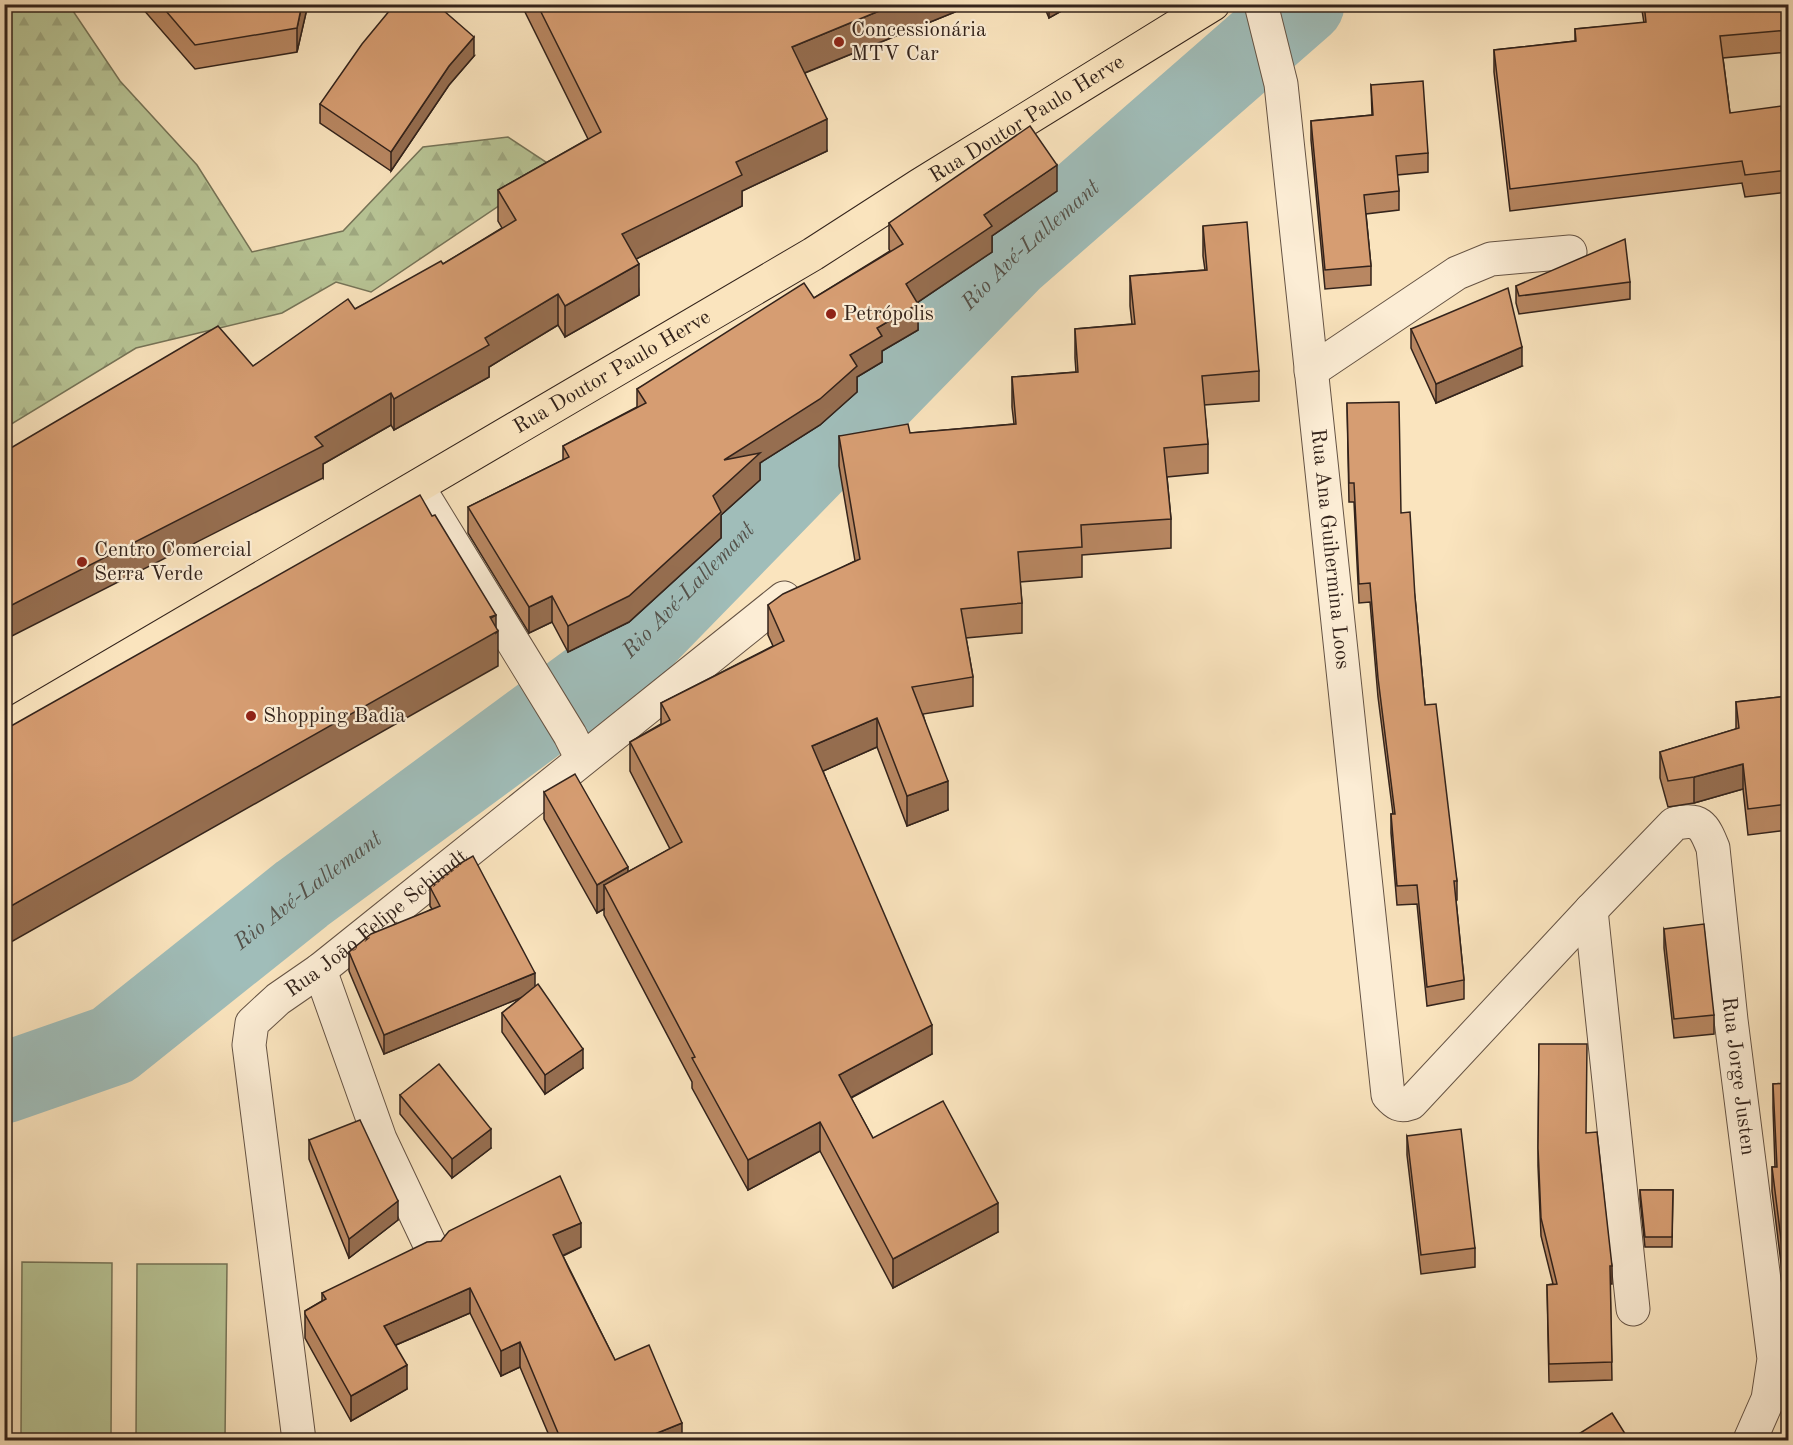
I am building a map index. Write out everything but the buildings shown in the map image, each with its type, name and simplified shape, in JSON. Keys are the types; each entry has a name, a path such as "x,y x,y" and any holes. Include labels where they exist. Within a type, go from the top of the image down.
{"main road":[{"name":"Rua Doutor Paulo Herve","path":"4,729 813,254 1213,4"}],"street":[{"name":"Rua Ana Guihermina Loos","path":"1263,10 1281,84 1388,1095 1395,1104 1403,1106 1411,1104 1591,910"},
{"path":"1311,371 1456,273 1491,259 1570,252"},
{"path":"418,487 576,747"},
{"name":"Rua João Felipe Schimdt","path":"299,1440 249,1045 252,1023 278,999 321,970 576,747 784,598"},
{"name":"Rua Jorge Justen","path":"1591,910 1674,824 1687,821 1698,823 1706,830 1713,848 1731,1020 1781,1358 1768,1399 1750,1440"},
{"path":"1591,910 1633,1308"},
{"path":"321,970 380,1139 432,1249"}],"green space":[{"path":"5,5 69,5 120,81 197,165 252,252 343,231 423,147 508,137 555,168 371,292 336,282 282,313 136,348 5,428"},
{"path":"22,1262 112,1263 111,1438 21,1437"},
{"path":"137,1264 227,1264 225,1439 136,1439"}],"waterway":[{"name":"Rio Avé‐Lallemant","path":"4,1083 113,1045 302,894 624,657 1012,259 1304,4"}],"place":[{"name":"Concessionária MTV Car","path":"839,42"},
{"name":"Petrópolis","path":"831,314"},
{"name":"Centro Comercial Serra Verde","path":"82,562"},
{"name":"Shopping Badia","path":"251,716"}]}
